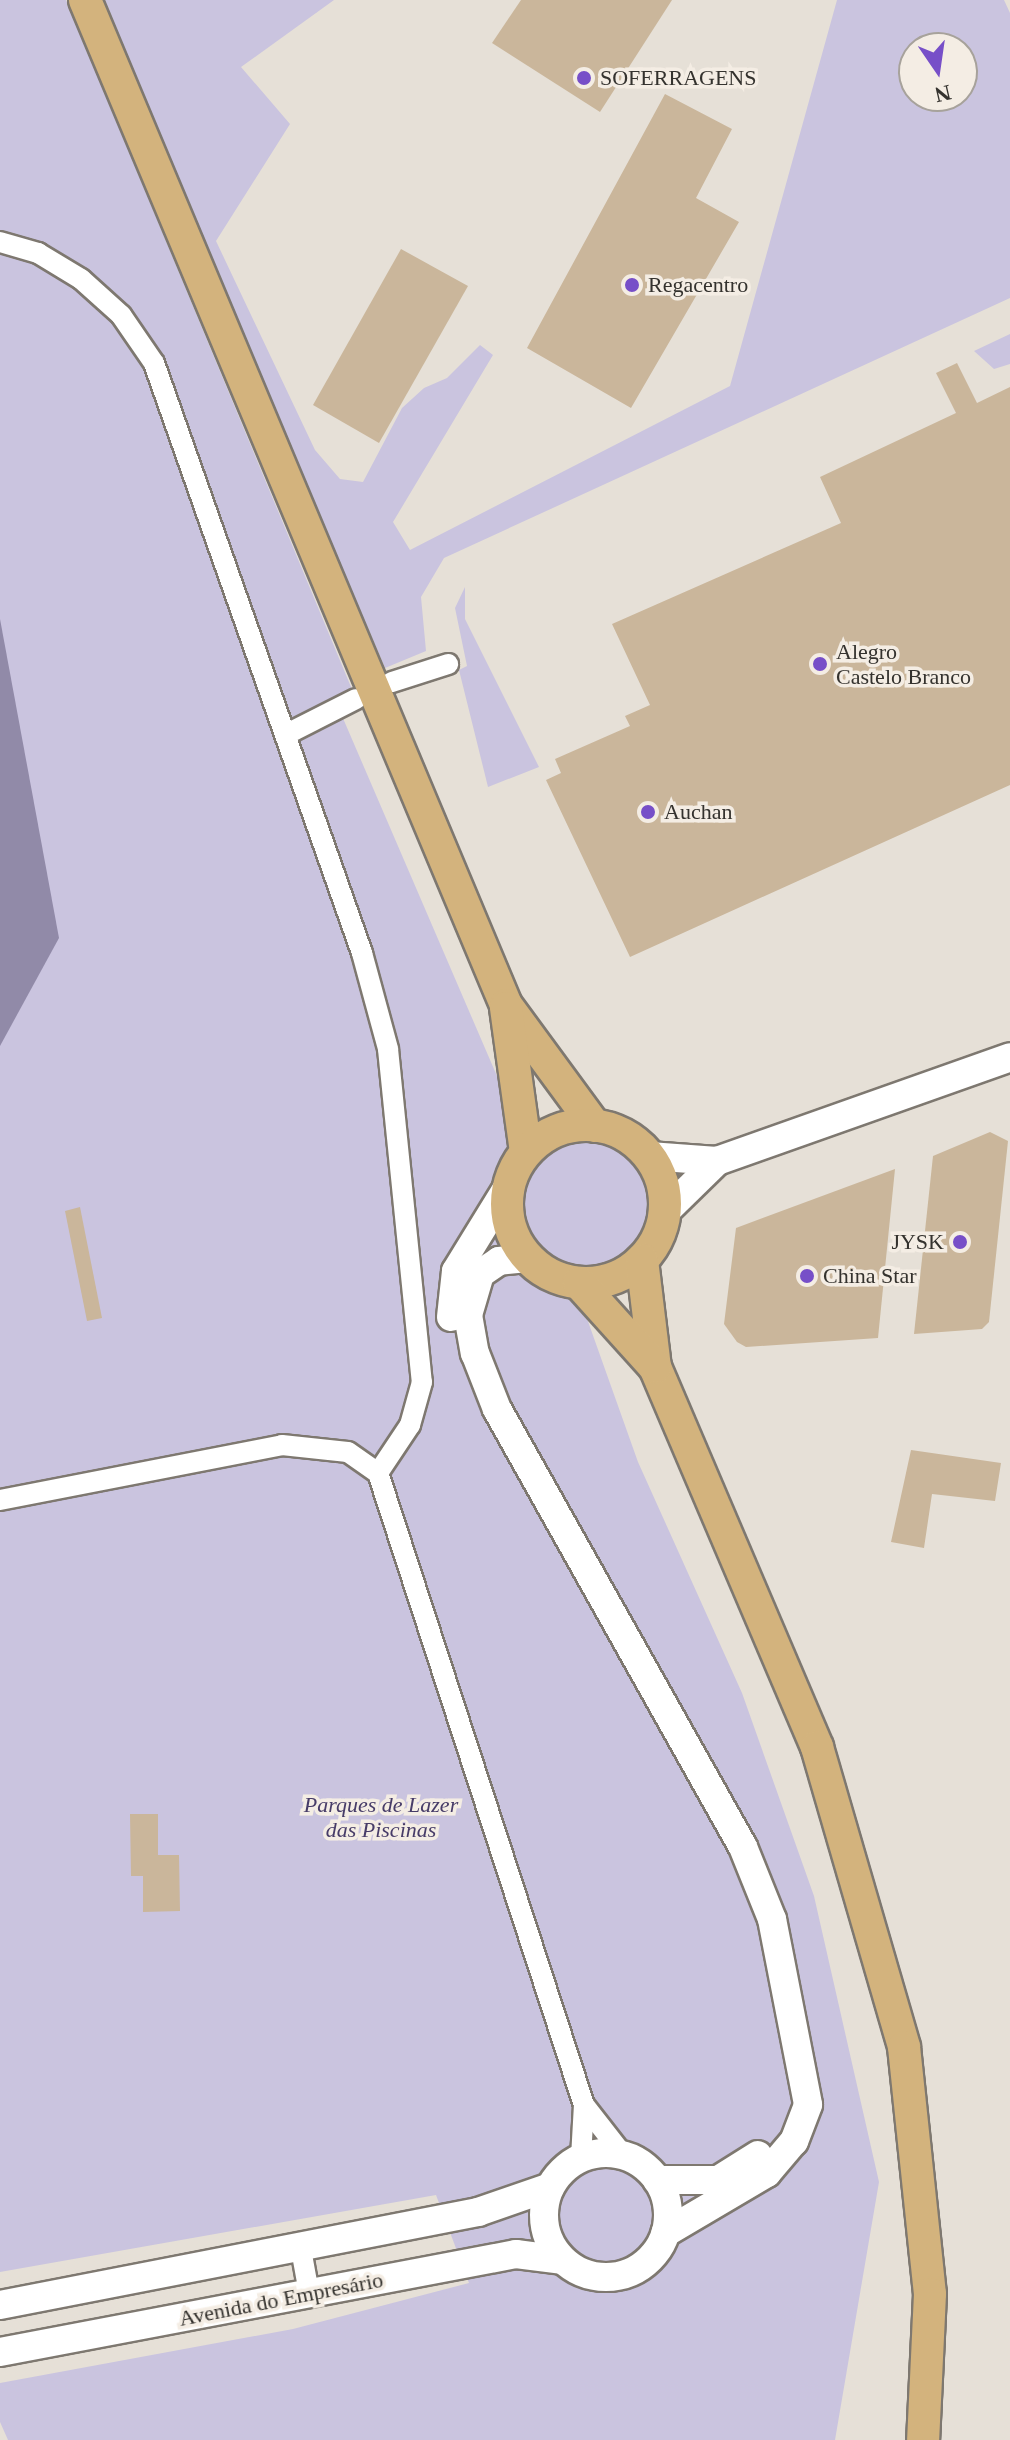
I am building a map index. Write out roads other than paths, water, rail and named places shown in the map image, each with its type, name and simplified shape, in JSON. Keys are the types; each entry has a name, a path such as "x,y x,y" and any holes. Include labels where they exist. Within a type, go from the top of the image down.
{"main road":[{"path":"85,0 506,1005 595,1126"},
{"path":"506,1005 526,1152"},
{"path":"595,1126 616,1131 649,1156 662,1183 665,1212 658,1238 642,1260 623,1274 579,1283 542,1271 527,1258 509,1224 509,1185 526,1152 557,1130 595,1126"},
{"path":"642,1260 655,1367 817,1747 904,2047 930,2294 923,2440"},
{"path":"579,1283 655,1367"}],"street":[{"path":"0,242 38,253 81,279 121,315 154,363 287,734 388,1049 422,1382 410,1425 378,1473"},
{"path":"392,682 448,664"},
{"path":"287,734 356,699"},
{"path":"649,1156 717,1161 983,1070 1010,1057"},
{"path":"983,1070 1010,1082"},
{"path":"665,1212 717,1161"},
{"path":"497,1409 466,1375 450,1309 456,1271 509,1185"},
{"path":"527,1258 499,1261 480,1274 470,1292 475,1353 497,1409 743,1847 772,1919 801,2053 808,2105 794,2141 767,2173 665,2233"},
{"path":"0,1500 282,1445 348,1452 378,1473 584,2105 623,2155 657,2180 666,2200 665,2233 651,2258 617,2277 588,2274 562,2260 544,2226 550,2187 581,2158 623,2155"},
{"path":"657,2180 718,2180 749,2165 774,2138 801,2053"},
{"path":"581,2158 584,2105"},
{"name":"Avenida do Empresário","path":"0,2305 301,2249 478,2212 550,2187"},
{"path":"301,2249 309,2293"},
{"name":"Avenida do Empresário","path":"0,2352 516,2254 562,2260"}],"place":[{"name":"SOFERRAGENS","path":"584,78"},
{"name":"Regacentro","path":"632,285"},
{"name":"Alegro Castelo Branco","path":"820,664"},
{"name":"Auchan","path":"648,812"},
{"name":"JYSK","path":"960,1242"},
{"name":"China Star","path":"807,1276"}],"park label":[{"name":"Parques de Lazer das Piscinas","path":"381,1816"}]}
